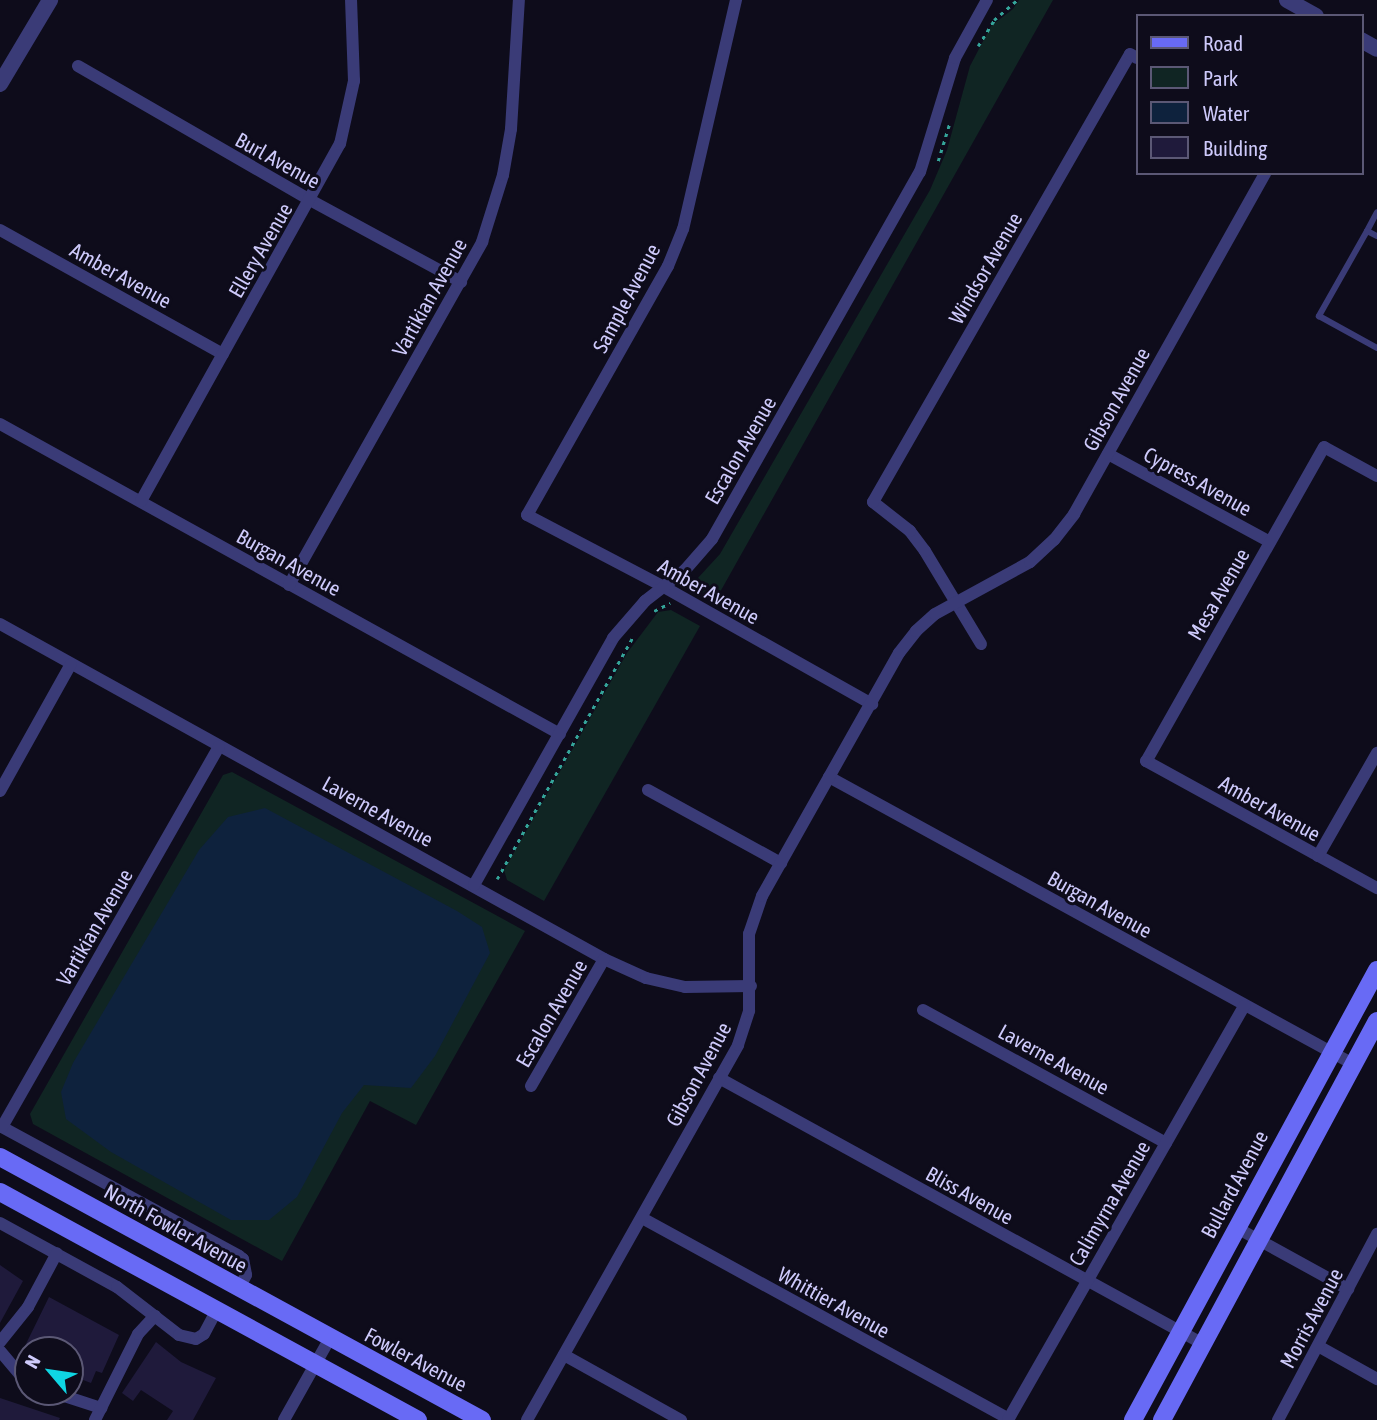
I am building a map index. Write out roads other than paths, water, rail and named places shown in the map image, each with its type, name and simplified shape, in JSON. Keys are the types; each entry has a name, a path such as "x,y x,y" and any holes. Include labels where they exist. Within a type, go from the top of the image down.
{"main road":[{"name":"Bullard Avenue","path":"1133,1420 1377,970"},
{"path":"1162,1420 1377,1021"},
{"name":"North Fowler Avenue","path":"0,1157 330,1338"},
{"path":"0,1192 418,1420"},
{"name":"Fowler Avenue","path":"330,1338 482,1420"}],"street":[{"path":"0,85 5,66 50,0"},
{"name":"Ellery Avenue","path":"141,501 340,144 354,80 349,0"},
{"name":"Vartikian Avenue","path":"289,585 482,242 503,175 511,129 519,0"},
{"name":"Sample Avenue","path":"527,515 668,266 682,229 736,0"},
{"name":"Escalon Avenue","path":"474,885 613,638 629,617 685,570 712,539 920,172 954,58 987,0"},
{"path":"1287,0 1312,14"},
{"name":"Windsor Avenue","path":"955,601 910,531 873,502 1133,56"},
{"name":"Burl Avenue","path":"78,66 310,200 461,282"},
{"name":"Gibson Avenue","path":"527,1420 746,1028 751,986 749,934 762,896 872,704 916,631 955,601 1030,562 1054,540 1074,514 1264,175"},
{"name":"Amber Avenue","path":"0,230 223,354"},
{"name":"Burgan Avenue","path":"0,425 560,734"},
{"name":"Mesa Avenue","path":"1146,761 1324,447 1377,476"},
{"name":"Cypress Avenue","path":"1108,454 1270,542"},
{"name":"Amber Avenue","path":"527,515 664,587 872,704"},
{"path":"955,601 981,644"},
{"name":"Laverne Avenue","path":"0,624 604,959 646,978 685,987 751,986"},
{"path":"0,791 71,664"},
{"name":"Vartikian Avenue","path":"1,1127 219,746"},
{"path":"1318,856 1377,753"},
{"name":"Amber Avenue","path":"1146,761 1377,888"},
{"name":"Burgan Avenue","path":"829,777 1353,1064"},
{"path":"648,790 781,863"},
{"name":"Escalon Avenue","path":"531,1086 604,959"},
{"name":"Calimyrna Avenue","path":"1009,1420 1244,1006"},
{"name":"Laverne Avenue","path":"923,1010 1166,1143"},
{"name":"Bliss Avenue","path":"719,1078 1203,1344"},
{"path":"1,1127 239,1256 243,1259 246,1275 239,1289"},
{"name":"Whittier Avenue","path":"642,1218 1009,1420"},
{"path":"0,1223 117,1287 179,1335 196,1339 204,1334 216,1311"},
{"path":"1237,1228 1348,1289"},
{"name":"Morris Avenue","path":"1278,1420 1377,1234"},
{"path":"0,1342 28,1307 57,1253"},
{"path":"81,1406 98,1414 138,1334 155,1316"},
{"path":"284,1420 330,1338"},
{"path":"1318,1346 1377,1380"},
{"path":"0,1351 14,1368"},
{"path":"564,1355 681,1420"}],"lane":[{"path":"1377,212 1319,316 1377,348"},
{"path":"1367,230 1377,236"}],"water":[{"path":"265,808 482,927 490,953 435,1056 411,1088 364,1085 342,1113 297,1197 269,1220 231,1220 111,1152 66,1119 61,1092 73,1063 199,850 228,817"}]}
